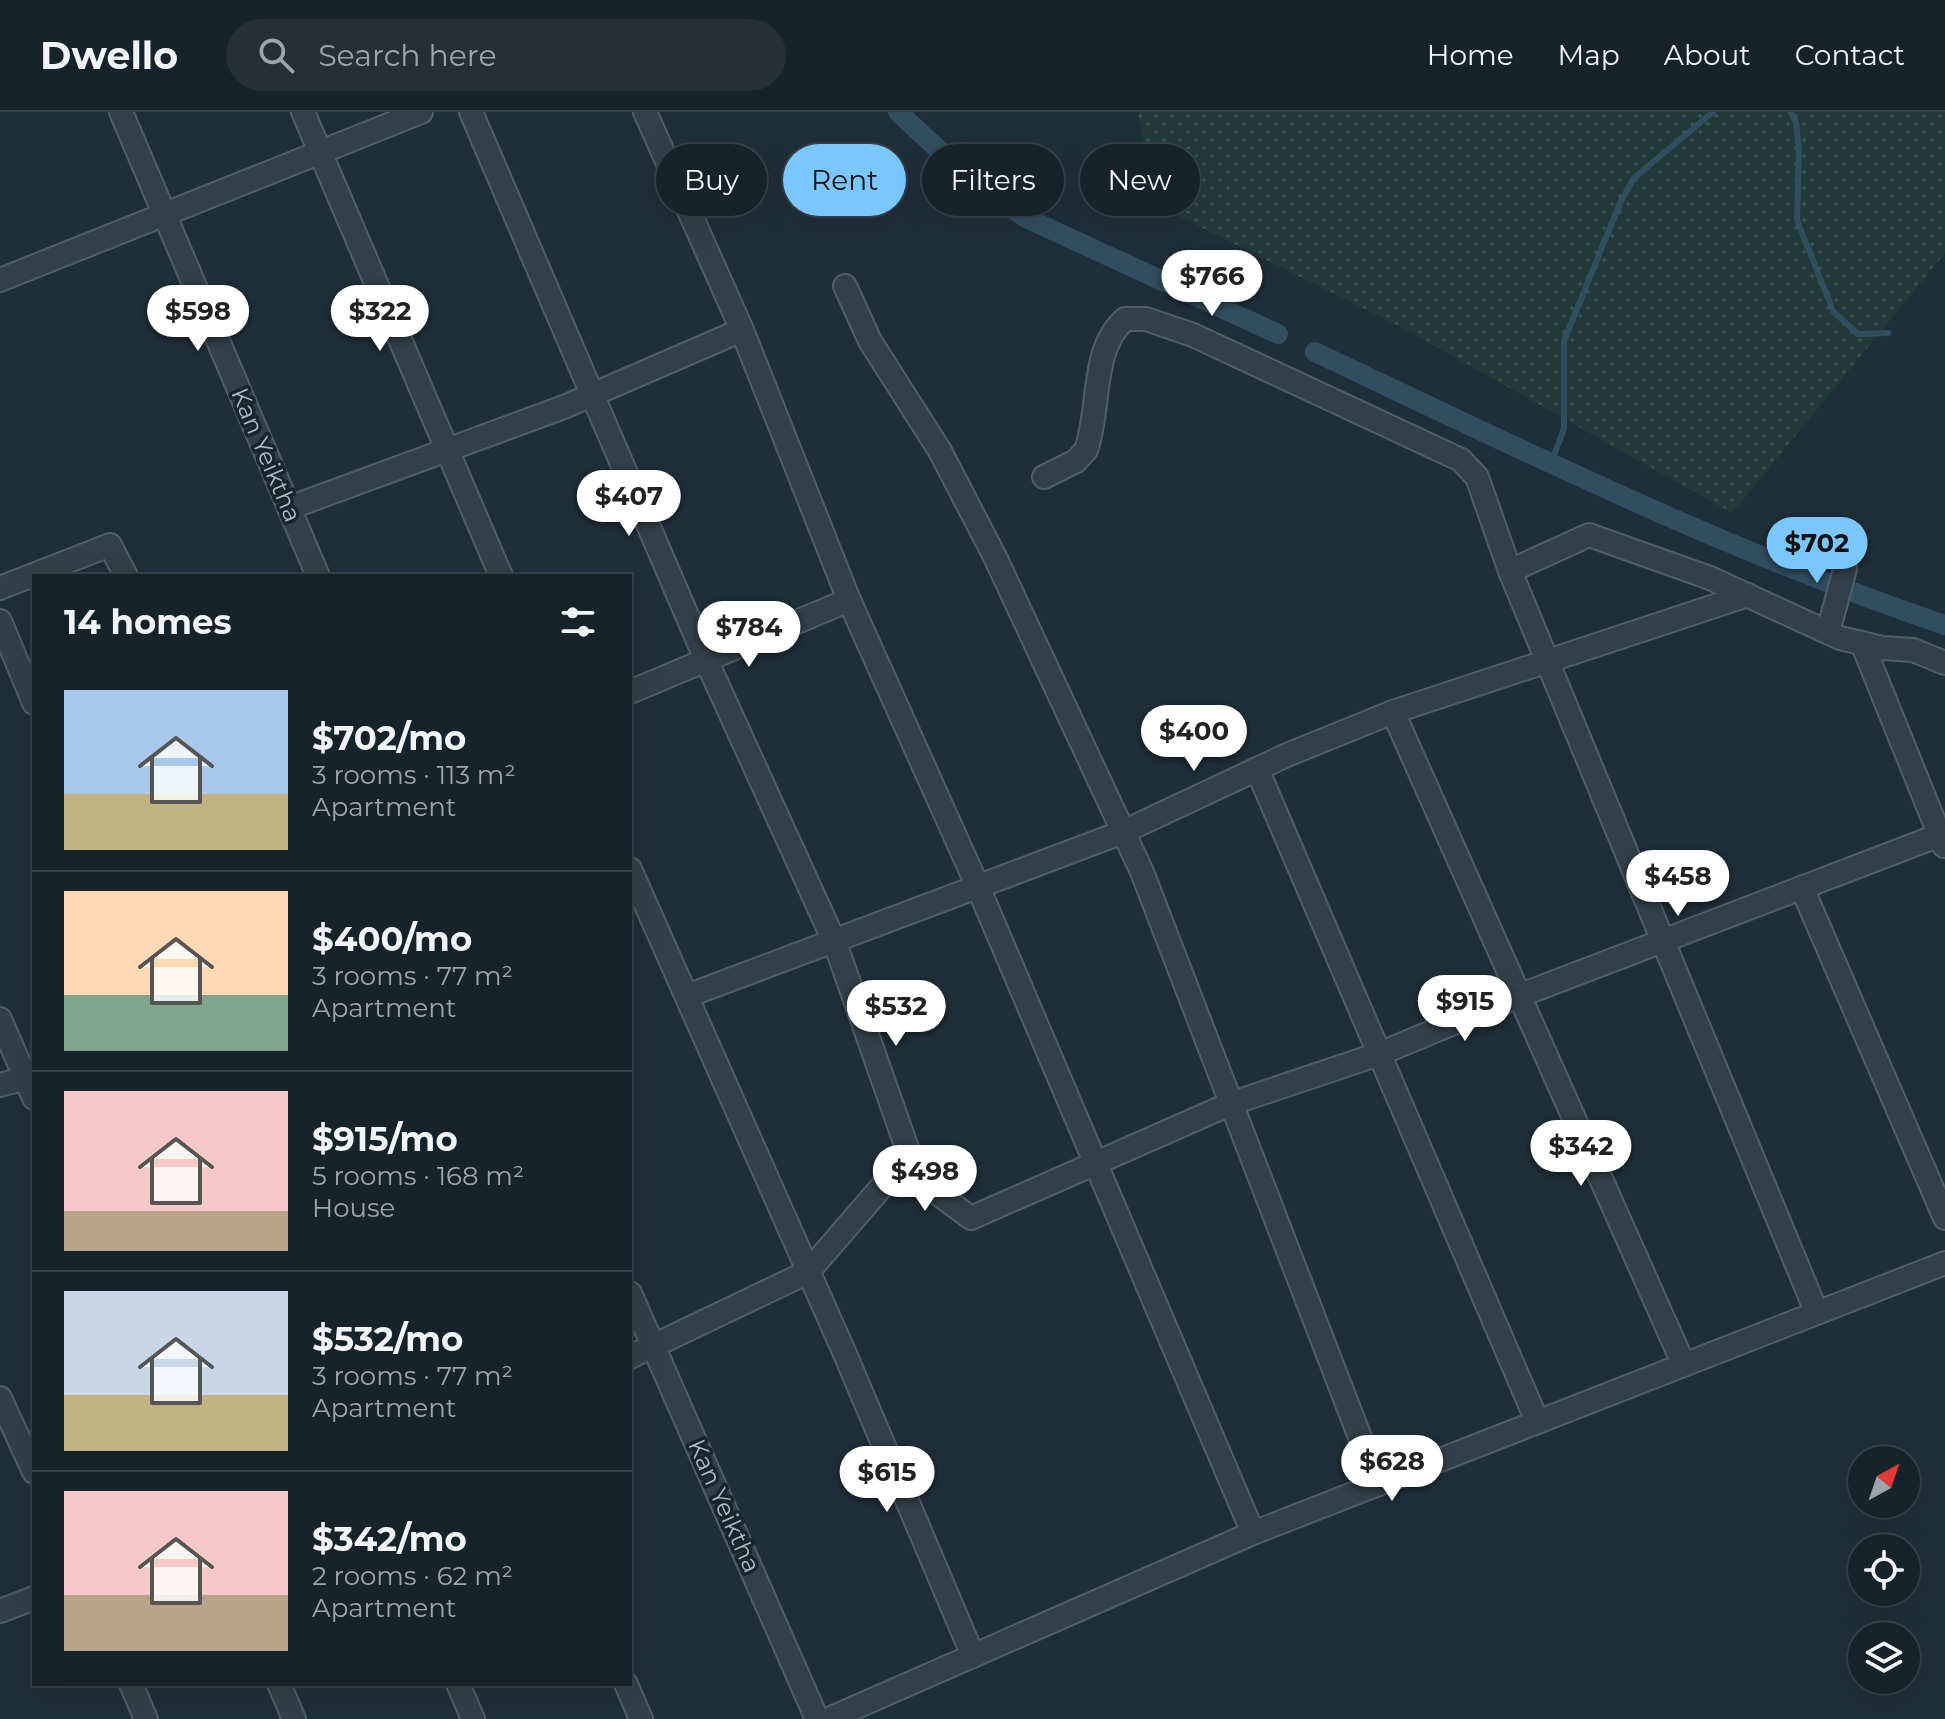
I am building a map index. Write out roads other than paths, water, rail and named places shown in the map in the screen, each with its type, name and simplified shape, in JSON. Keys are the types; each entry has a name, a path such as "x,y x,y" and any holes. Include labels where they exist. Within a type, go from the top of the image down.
{"street":[{"name":"Kan Yeiktha","path":"121,112 317,574"},
{"path":"303,112 500,574"},
{"path":"0,280 421,112"},
{"path":"471,112 707,662 835,943 914,1168 941,1196 971,1218 1230,1104 1379,1054 1663,940 1943,839 1862,643"},
{"path":"645,112 742,330 849,600 978,887 1253,1533"},
{"path":"845,286 870,341 940,451 995,557 1123,832 1378,1484"},
{"path":"1044,477 1076,461 1086,450 1112,331 1125,319 1146,319 1243,356 1461,460 1477,477 1510,571 1816,1311"},
{"path":"289,508 592,395 742,330"},
{"path":"1510,571 1589,535 1830,623 1862,643 1913,650 1945,663"},
{"path":"36,574 110,545 125,574"},
{"path":"1830,623 1845,569"},
{"path":"0,588 32,575"},
{"path":"687,996 835,943 1123,832 1257,769 1393,712 1748,595"},
{"path":"632,691 849,600"},
{"path":"0,621 32,698"},
{"path":"1393,712 1683,1363"},
{"path":"1257,769 1537,1421"},
{"path":"632,873 973,1656"},
{"path":"1802,888 1945,1218"},
{"path":"0,1019 31,1084 0,1085"},
{"path":"632,1356 808,1272 880,1186 891,1176 914,1168"},
{"path":"829,1719 1253,1533 1945,1263"},
{"name":"Kan Yeiktha","path":"632,1298 817,1719"},
{"path":"0,1398 32,1468"},
{"path":"0,1611 32,1599"},
{"path":"132,1686 146,1719"},
{"path":"280,1686 294,1719"},
{"path":"459,1686 473,1719"},
{"path":"627,1686 641,1719"}],"waterway":[{"path":"898,112 969,178 1026,218 1278,334"},
{"path":"1551,463 1564,429 1564,341 1620,203 1634,178 1713,112"},
{"path":"1791,112 1796,123 1799,150 1797,220 1833,311 1858,334 1888,333"},
{"path":"1315,352 1626,498 1784,565 1945,625"}]}
